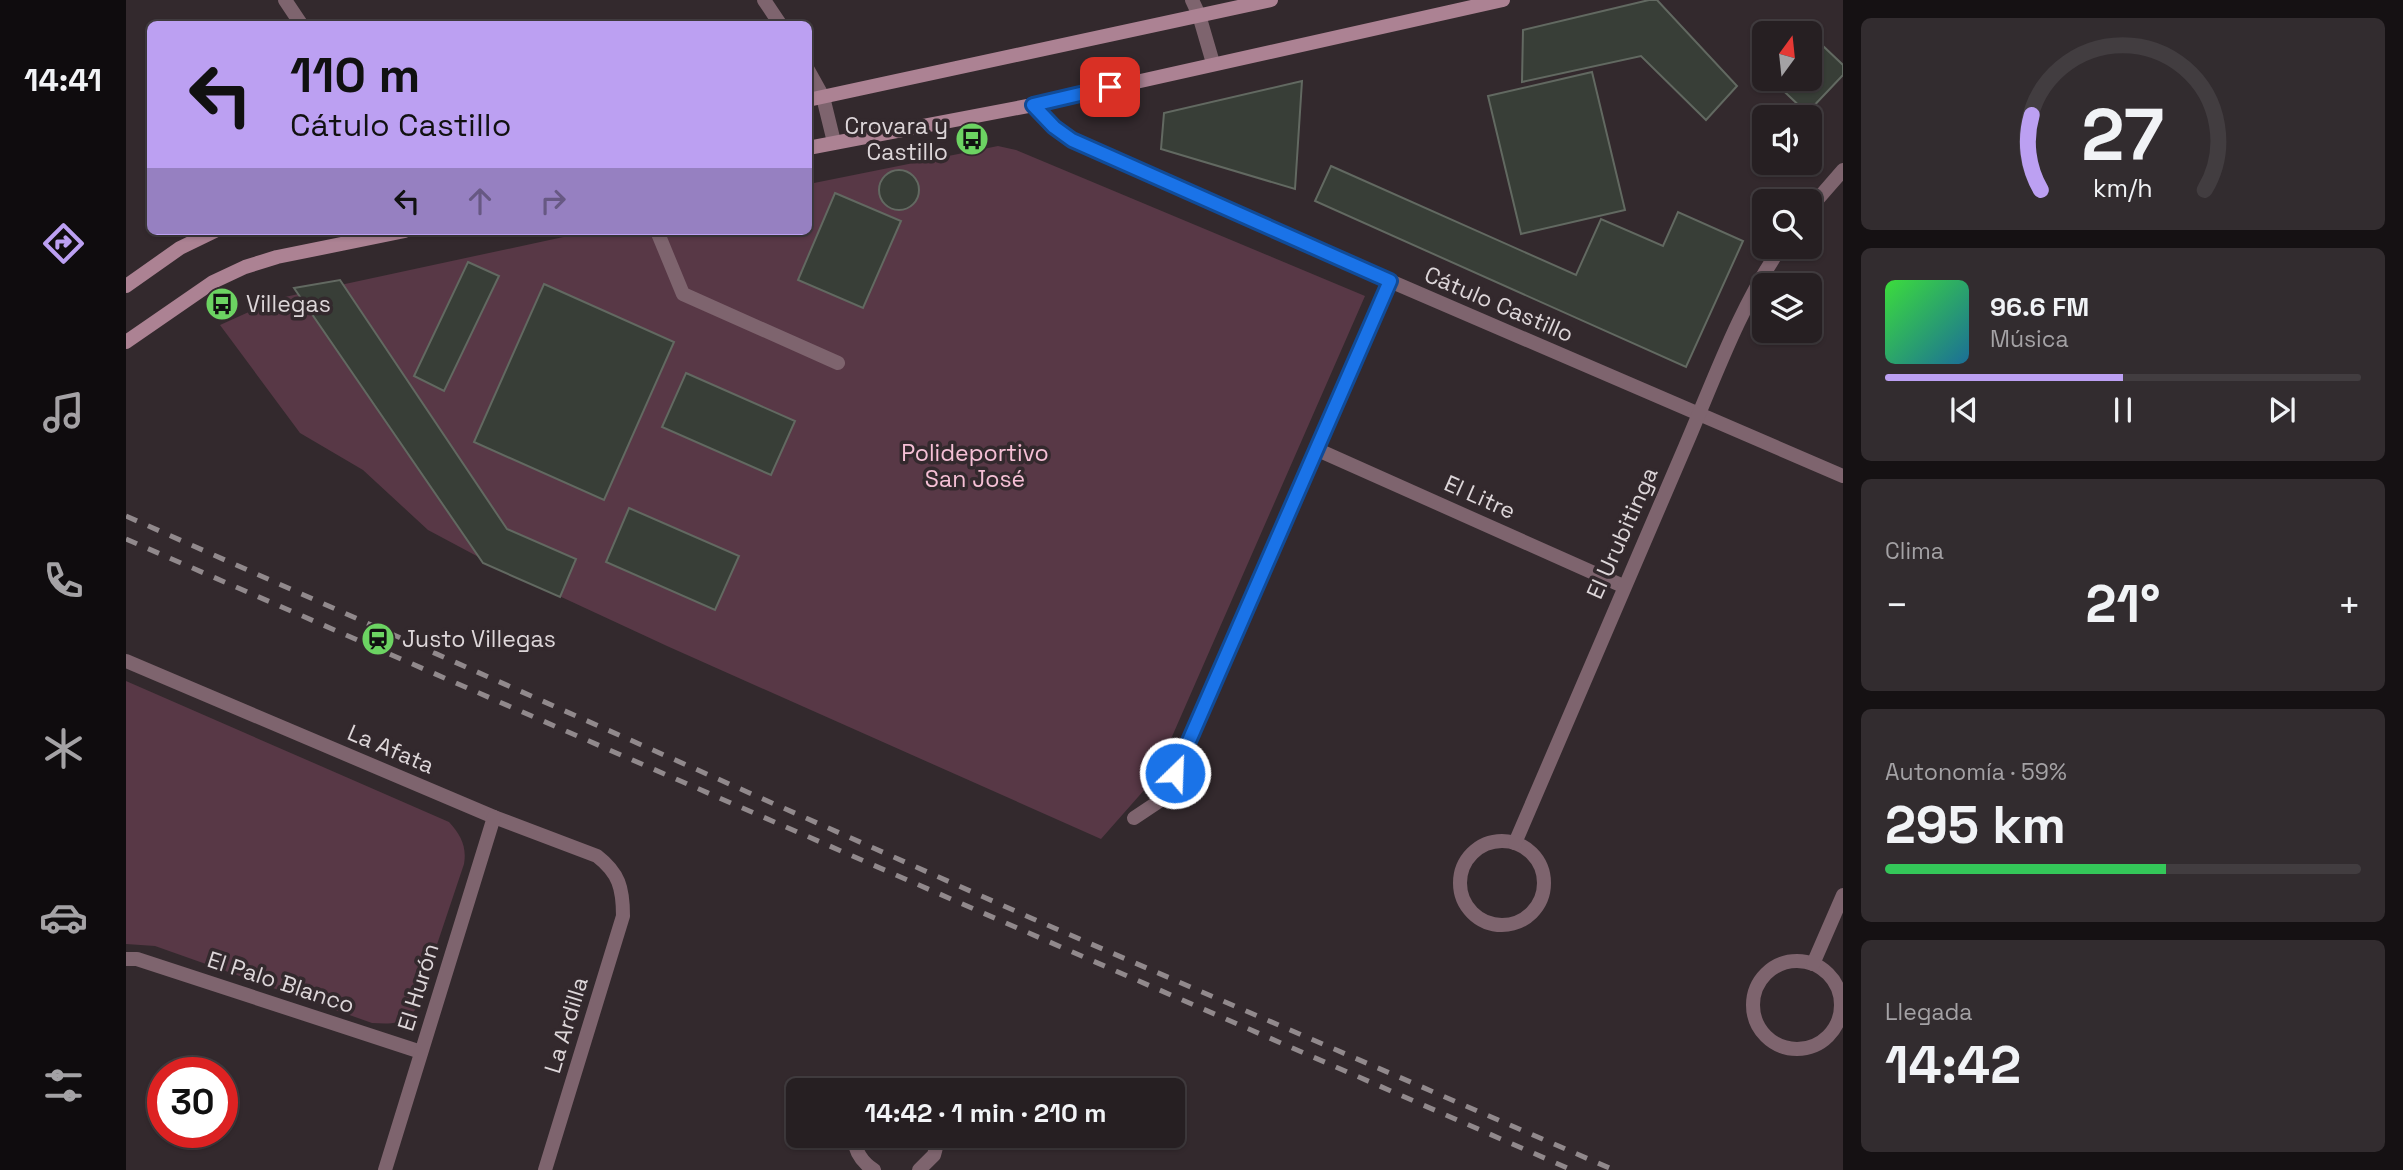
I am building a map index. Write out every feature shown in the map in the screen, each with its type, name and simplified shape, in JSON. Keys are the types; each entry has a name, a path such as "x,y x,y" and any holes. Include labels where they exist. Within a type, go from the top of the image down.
{"main road":[{"path":"816,99 1271,0"},
{"path":"812,147 1033,105 1503,0"},
{"path":"126,286 180,248 207,235"},
{"path":"126,342 213,282 245,267 276,257 385,235"}],"street":[{"path":"285,0 298,21"},
{"path":"765,0 778,21"},
{"path":"1192,0 1213,63"},
{"path":"816,99 834,142"},
{"name":"Cátulo Castillo","path":"1033,105 1054,127 1072,140 1390,281 1843,476"},
{"path":"1822,194 1843,170"},
{"path":"659,235 683,294 838,363"},
{"name":"El Urubitinga","path":"1515,843 1742,314 1773,259"},
{"path":"1134,818 1164,798 1390,281"},
{"name":"El Litre","path":"1318,450 1623,586"},
{"name":"La Afata","path":"126,661 494,817 597,856 611,866 623,892"},
{"name":"El Hurón","path":"385,1170 494,817"},
{"path":"1515,843 1536,859 1543,871 1545,884 1542,898 1526,918 1513,924 1487,922 1475,915 1466,904 1461,890 1461,876 1475,851 1487,844 1515,843"},
{"name":"La Ardilla","path":"545,1170 618,935 623,916 623,892"},
{"path":"1813,964 1843,895"},
{"name":"El Palo Blanco","path":"126,959 137,959 422,1052"},
{"path":"1786,962 1813,964 1826,972 1836,985 1841,999 1835,1029 1811,1048 1796,1050 1781,1047 1759,1030 1752,1003 1755,989 1762,977 1786,962"},
{"path":"855,1148 860,1158 874,1170"},
{"path":"919,1170 934,1155 936,1148"}],"green space":[{"name":"Polideportivo San José","path":"998,146 1016,150 1365,296 1153,780 1101,839 667,646 503,570 428,530 363,470 300,433 220,325 280,298 572,235 812,235 812,183"},
{"path":"126,681 449,822 464,847 464,864 415,1010 410,1015 396,1022 372,1023 155,946 126,944"}],"building":[{"path":"1657,0 1737,86 1706,120 1641,56 1522,82 1523,30"},
{"path":"1822,45 1843,65 1843,75 1815,105 1799,105 1784,91 1822,91"},
{"path":"1592,72 1625,210 1521,234 1488,96"},
{"path":"1302,81 1295,189 1161,149 1164,113"},
{"path":"1331,166 1576,275 1601,219 1663,246 1678,212 1743,241 1686,367 1315,201"},
{"path":"899,170 913,176 919,190 913,204 899,210 885,204 879,190 885,176"},
{"path":"835,193 901,221 863,308 798,280"},
{"path":"468,262 499,276 444,391 414,376"},
{"path":"340,280 507,529 576,559 560,597 483,563 294,288"},
{"path":"544,284 674,342 604,500 474,442"},
{"path":"686,373 795,421 771,475 662,427"},
{"path":"629,508 739,556 715,610 606,562"}],"railway":[{"path":"126,516 1031,918 1614,1170"},
{"path":"126,539 1572,1170"}],"place":[{"name":"Crovara y Castillo","path":"972,139"},
{"name":"Villegas","path":"222,304"},
{"name":"Justo Villegas","path":"378,639"}],"route":[{"path":"1110,87 1033,105 1054,127 1072,140 1390,281 1175,773"}]}
